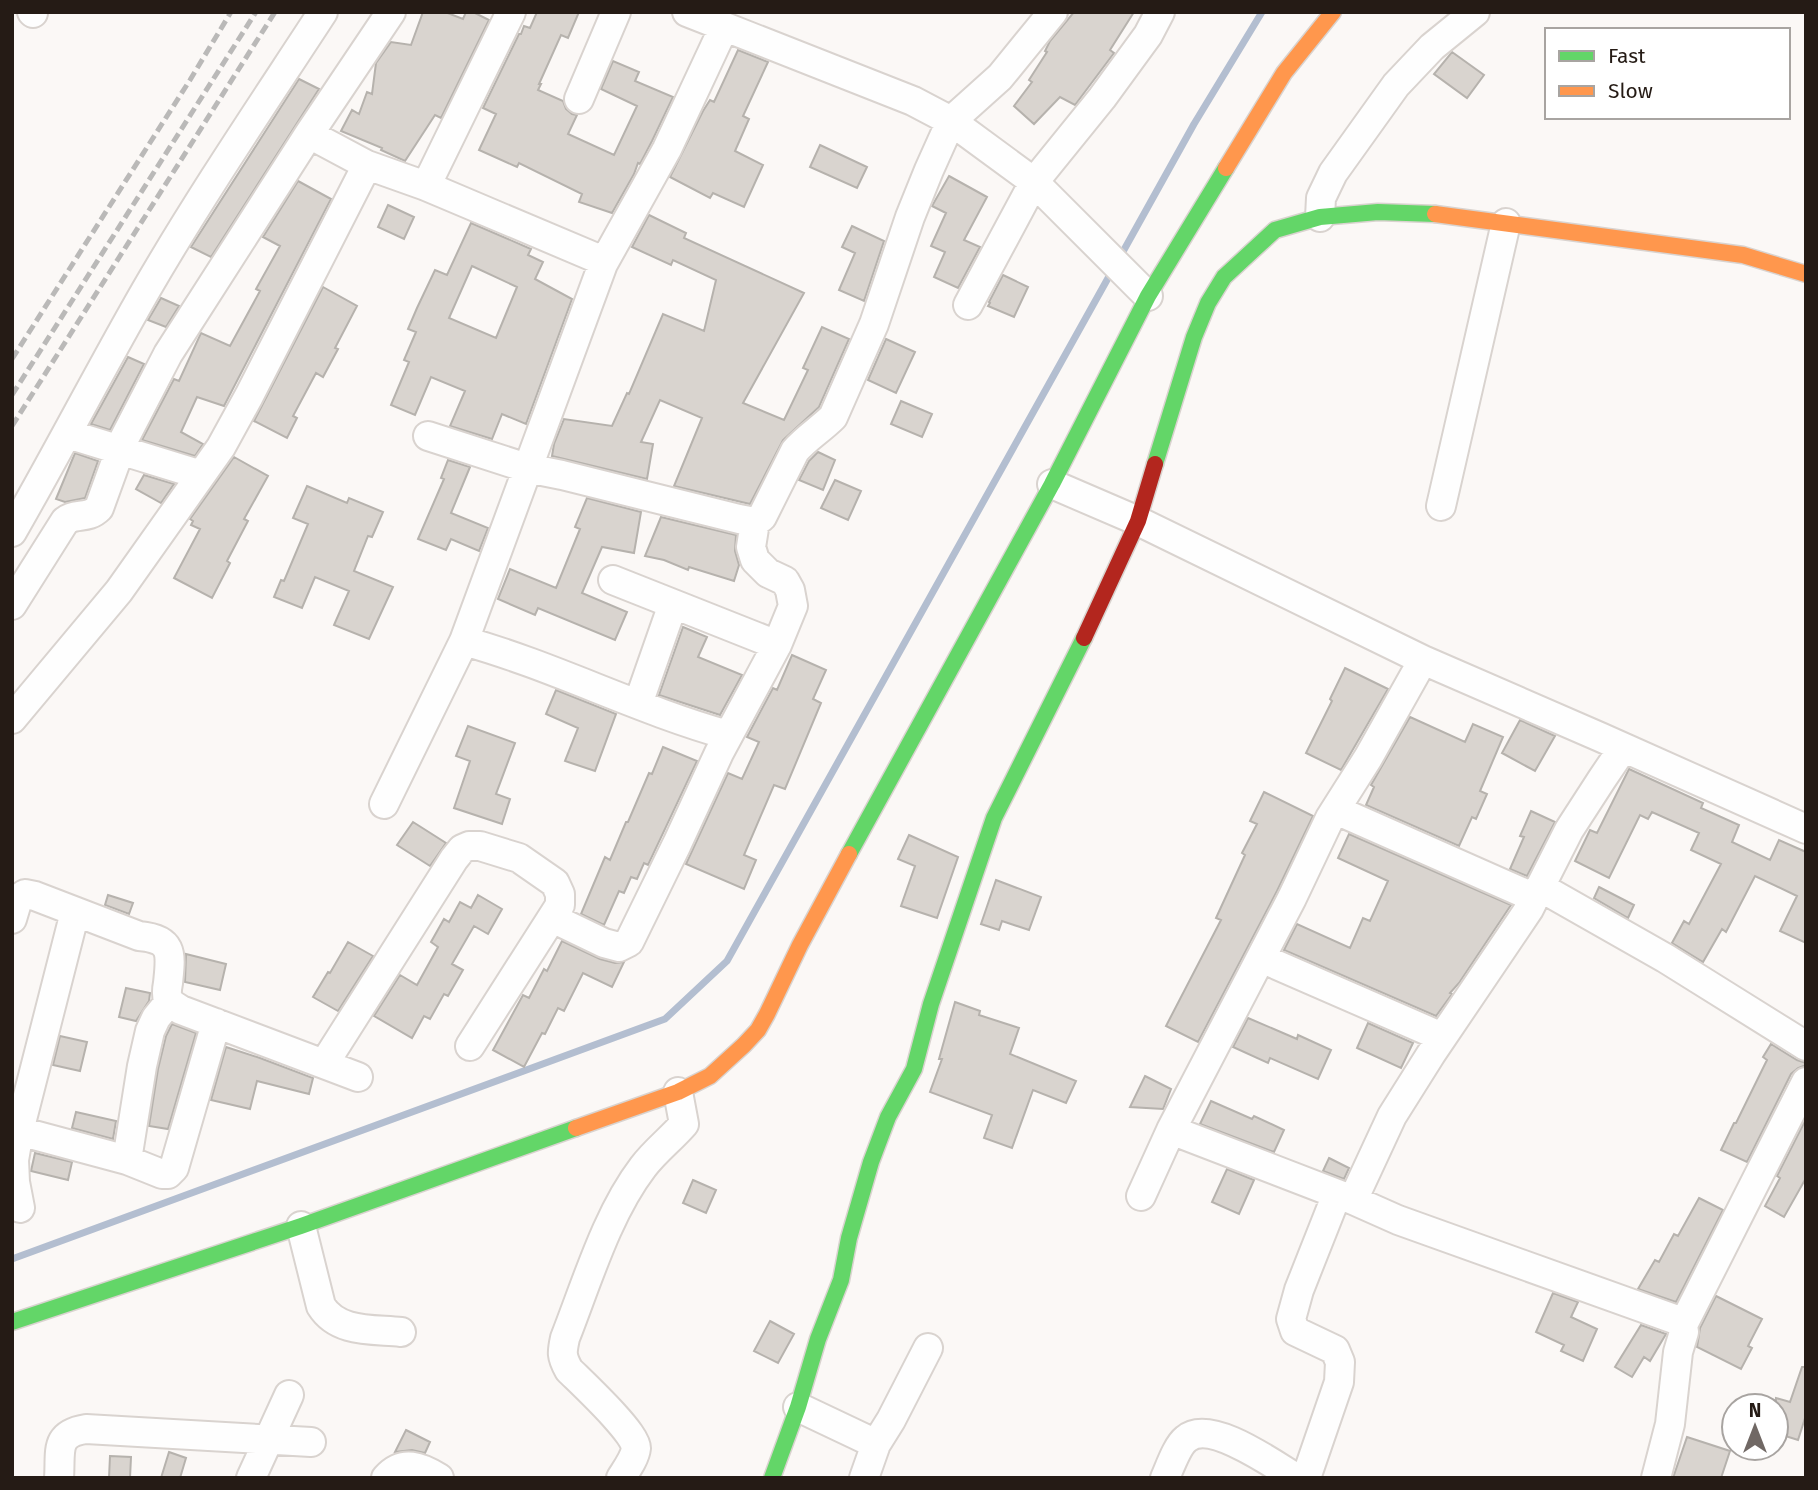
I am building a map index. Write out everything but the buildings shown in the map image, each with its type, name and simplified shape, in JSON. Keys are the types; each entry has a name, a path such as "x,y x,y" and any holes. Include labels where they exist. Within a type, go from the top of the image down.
{"street":[{"path":"12,532 146,290 323,12"},
{"path":"12,605 65,521 70,517 88,516 99,508 131,424 168,354 391,12"},
{"path":"426,186 511,12"},
{"path":"579,99 616,12"},
{"path":"687,12 739,24 914,101 951,121 1034,182 1148,296"},
{"path":"552,918 604,943 619,947 629,942 728,736 778,645 793,606 785,581 768,573 755,560 751,547 755,522 766,511 795,451 833,417 874,324 910,217 951,121 1000,77 1053,12"},
{"path":"968,305 1034,182 1102,98 1148,35 1160,12"},
{"path":"12,1322 301,1226 678,1092 710,1076 744,1045 758,1030 767,1014 800,945 1052,484 1148,296 1284,73 1334,12"},
{"path":"1320,217 1321,198 1333,173 1396,85 1432,47 1475,12"},
{"path":"384,804 464,641 603,264 739,24"},
{"path":"309,134 367,164 594,257 603,264"},
{"path":"12,719 119,591 221,447 367,164"},
{"path":"772,1478 798,1407 818,1339 841,1280 849,1238 871,1162 888,1117 914,1069 931,1004 994,818 1083,641 1138,521 1194,337 1208,303 1224,277 1275,230 1320,217 1378,212 1432,214 1506,223 1803,265"},
{"path":"1441,506 1506,223"},
{"path":"68,434 201,475"},
{"path":"428,436 527,468 755,522"},
{"path":"1052,484 1138,521 1423,660 1806,828"},
{"path":"613,580 778,645"},
{"path":"638,704 673,604"},
{"path":"464,641 498,650 728,736"},
{"path":"1141,1196 1171,1130 1336,810 1423,660"},
{"path":"1306,1478 1339,1382 1340,1362 1335,1350 1295,1332 1291,1319 1299,1290 1345,1197 1392,1116 1529,909 1569,830 1623,748"},
{"path":"1336,810 1537,893 1665,958 1806,1046"},
{"path":"324,1064 439,881 462,849 480,846 519,858 555,883 560,894 560,905 470,1046"},
{"path":"12,919 18,898 25,894 139,936 155,938 166,948 171,960 166,995 169,1002 181,1010 358,1077"},
{"path":"20,1208 14,1160 19,1131 75,912"},
{"path":"1261,958 1442,1037"},
{"path":"127,1160 150,1031 156,1018 169,1002"},
{"path":"19,1131 168,1174 174,1168 216,1023"},
{"path":"1656,1478 1670,1424 1683,1325 1806,1082"},
{"path":"621,1478 636,1449 633,1439 569,1370 562,1351 611,1220 641,1169 684,1124 678,1092"},
{"path":"1171,1130 1398,1220 1677,1320 1683,1325"},
{"path":"301,1226 321,1306 328,1317 348,1327 401,1332"},
{"path":"864,1478 877,1444 928,1348"},
{"path":"251,1478 289,1395"},
{"path":"798,1407 877,1444"},
{"path":"59,1478 62,1442 66,1435 86,1429 311,1442"},
{"path":"1165,1478 1186,1438 1194,1434 1212,1434 1233,1440 1296,1478"},
{"path":"386,1478 393,1471 405,1467 420,1467 439,1478"}],"waterway":[{"path":"1120,257 1194,124 1262,12"},
{"path":"12,1259 665,1019 727,961 1112,271"}],"railway":[{"path":"12,359 231,12"},
{"path":"12,395 256,12"},
{"path":"12,426 275,12"}],"traffic: fast":[{"path":"849,854 1052,484 1148,296 1226,168"},
{"path":"1155,464 1194,337 1208,303 1224,277 1275,230 1320,217 1378,212 1435,214"},
{"path":"772,1478 798,1407 818,1339 841,1280 849,1238 871,1162 888,1117 914,1069 931,1004 994,818 1084,638"},
{"path":"12,1322 301,1226 576,1128"}],"traffic: slow":[{"path":"1226,168 1284,73 1333,12"},
{"path":"1435,214 1743,255 1806,274"},
{"path":"576,1128 678,1092 710,1076 744,1045 758,1030 767,1014 800,945 849,854"}],"traffic: jam":[{"path":"1084,638 1138,521 1155,464"}]}
